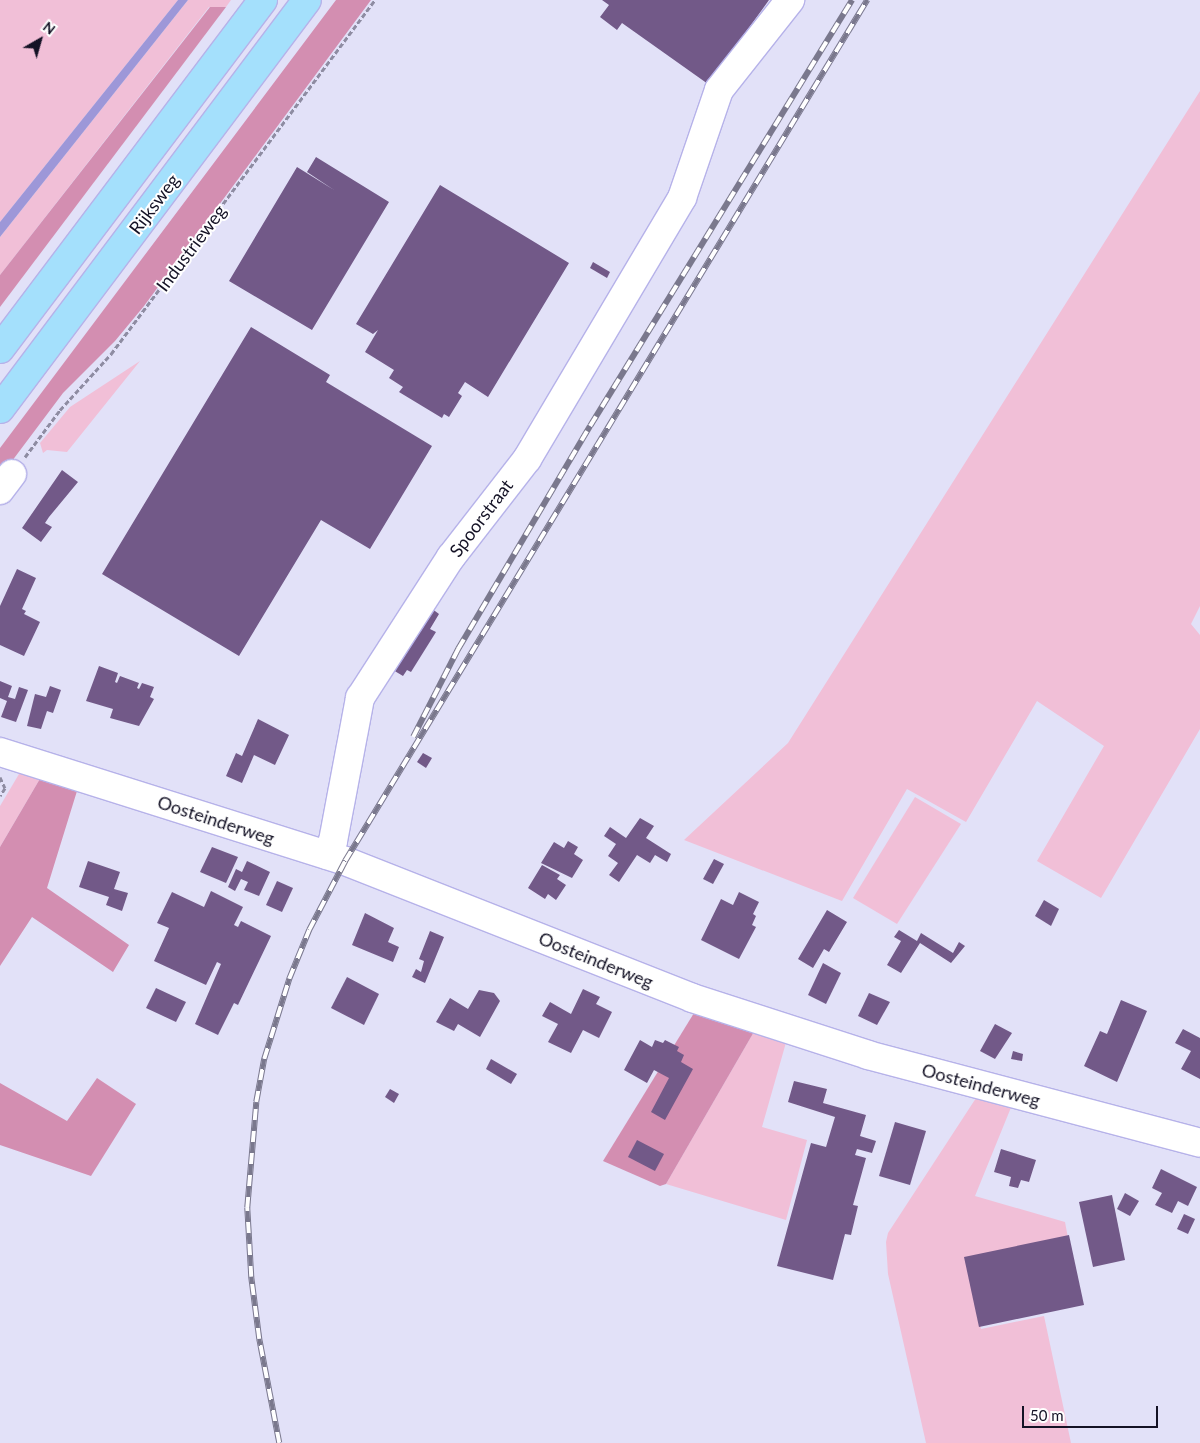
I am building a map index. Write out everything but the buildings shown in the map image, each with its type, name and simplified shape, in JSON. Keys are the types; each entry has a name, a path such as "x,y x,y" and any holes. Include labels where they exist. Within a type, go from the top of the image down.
{"highway":[{"name":"Rijksweg","path":"0,349 262,0"},
{"name":"Rijksweg","path":"0,409 307,0"}],"street":[{"name":"Spoorstraat","path":"327,855 334,841 360,698 451,558 527,458 682,198 719,90 790,0"},
{"name":"Oosteinderweg","path":"0,752 327,855 692,998 868,1055 1200,1143"}],"path":[{"name":"Industrieweg","path":"6,482 60,410 111,354 374,0"},
{"path":"0,777 5,788 0,796"}],"shaded area":[{"path":"0,0 178,0 0,222"},
{"path":"178,0 188,0 0,237 0,222"},
{"path":"188,0 231,0 226,7 209,7 0,275 0,237"},
{"path":"336,0 371,0 144,306 115,341 63,393 0,477 0,448"},
{"path":"210,7 226,7 0,307 0,275"},
{"path":"1200,91 1200,606 1191,624 1200,635 1200,729 1101,898 1037,861 1104,746 1037,701 966,822 907,789 842,901 684,840 788,743"},
{"path":"140,361 67,452 47,450 43,453 40,443 70,407"},
{"path":"22,769 41,777 0,847 0,806"},
{"path":"41,777 77,791 47,888 129,945 113,972 32,917 0,966 0,847"},
{"path":"915,797 961,824 897,924 853,898"},
{"path":"694,1013 755,1030 666,1184 660,1186 603,1161"},
{"path":"755,1030 787,1039 762,1127 807,1140 786,1220 666,1184"},
{"path":"97,1078 136,1104 91,1176 0,1145 0,1083 67,1121"},
{"path":"978,1095 1012,1105 975,1196 1065,1222 1068,1238 967,1259 981,1329 1044,1316 1071,1443 926,1443 888,1274 886,1242 888,1233"}],"railway":[{"path":"413,737 458,649 590,426 852,0"},
{"path":"279,1443 259,1339 251,1277 247,1208 256,1102 264,1059 289,979 309,930 345,861 867,0"}]}
